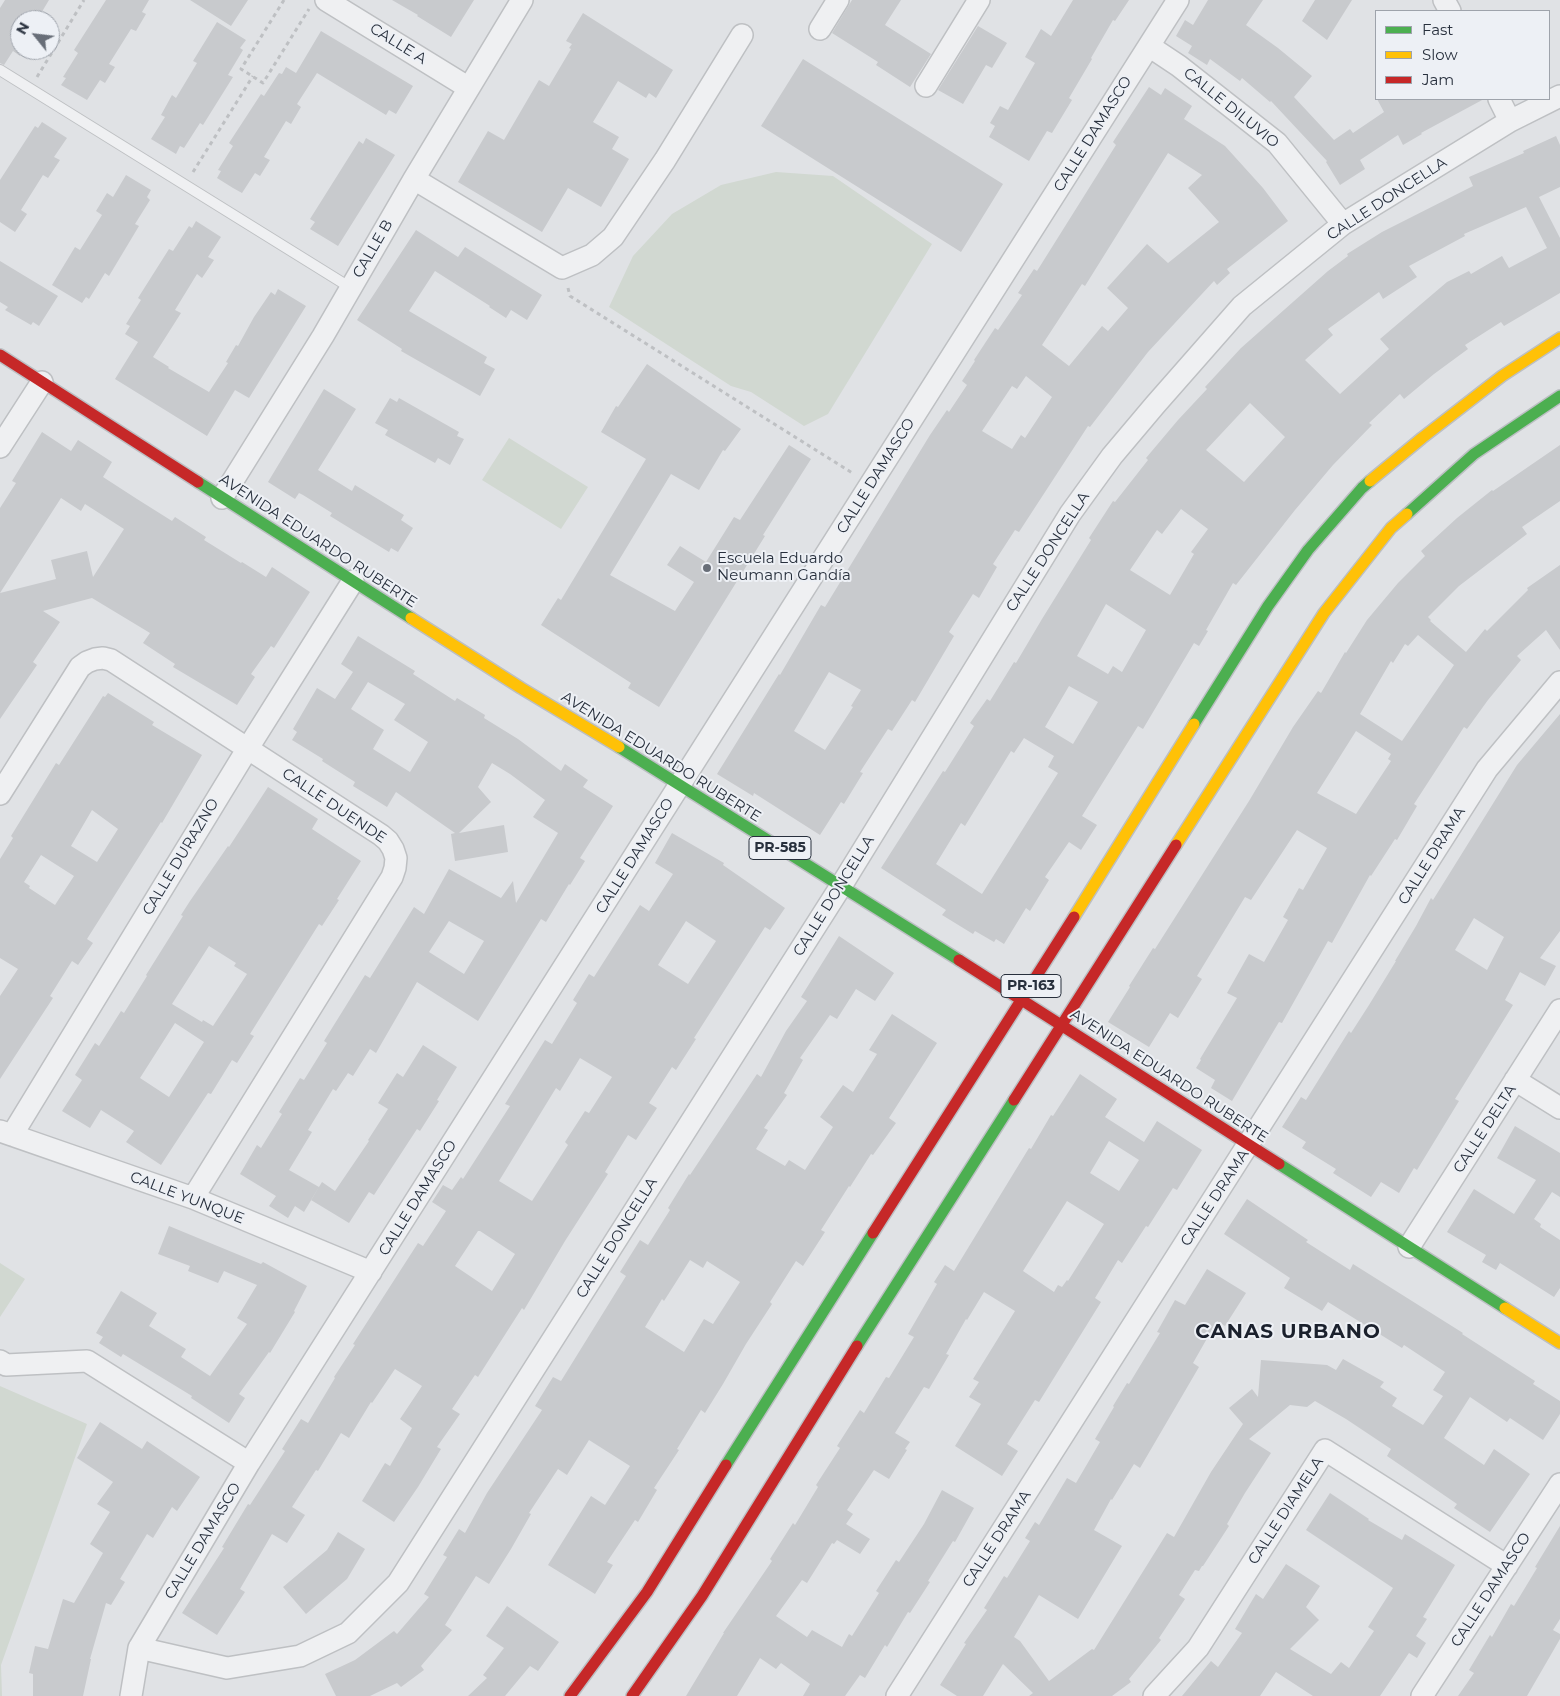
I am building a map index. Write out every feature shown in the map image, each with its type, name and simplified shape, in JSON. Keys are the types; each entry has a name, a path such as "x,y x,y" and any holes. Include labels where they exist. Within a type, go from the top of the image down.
{"main road":[{"name":"PR-163","path":"570,1696 647,1592 796,1353 1022,1000 1268,606 1308,550 1362,488 1422,438 1502,376 1560,338"},
{"name":"AVENIDA EDUARDO RUBERTE","path":"0,355 353,582 521,688 680,784 1560,1343"},
{"name":"PR-163","path":"632,1696 702,1596 829,1390 1330,605 1392,528 1474,454 1560,396"}],"street":[{"name":"CALLE B","path":"222,498 351,288 414,178 522,0"},
{"path":"820,29 838,0"},
{"path":"926,86 979,0"},
{"name":"CALLE DAMASCO","path":"131,1696 139,1648 249,1464 1178,0"},
{"name":"CALLE A","path":"318,4 469,88"},
{"path":"414,178 562,268 592,255 613,237 665,160 742,35"},
{"name":"CALLE DILUVIO","path":"1149,46 1180,66 1277,143 1343,224"},
{"name":"CALLE DONCELLA","path":"139,1648 227,1668 300,1656 348,1633 398,1584 841,886 1070,514 1112,456 1155,404 1242,306 1343,224 1510,121 1560,96"},
{"path":"1500,100 1510,121"},
{"path":"0,447 42,382"},
{"name":"CALLE DURAZNO","path":"6,1133 353,582"},
{"name":"CALLE DUENDE","path":"0,794 80,667 95,658 103,658 111,660 381,835 393,849 396,858 392,877 193,1198"},
{"name":"CALLE DRAMA","path":"897,1696 1487,769 1560,682"},
{"name":"CALLE DELTA","path":"1409,1247 1560,1010"},
{"path":"1515,1080 1560,1108"},
{"name":"CALLE YUNQUE","path":"6,1133 193,1198 371,1272"},
{"path":"0,1361 6,1365 88,1361 249,1464"},
{"name":"CALLE DIAMELA","path":"1154,1696 1198,1648 1325,1450 1507,1566"},
{"name":"CALLE DAMASCO","path":"1422,1696 1560,1484"}],"lane":[{"path":"0,70 351,288"}],"path":[{"path":"30,88 84,0"},
{"path":"284,0 241,69 263,83 318,4"},
{"path":"185,186 253,76"},
{"path":"562,268 570,296 855,474"}],"shaded area":[{"path":"776,172 833,176 932,244 828,414 804,426 751,392 731,386 609,307 633,256 672,214 721,185"},
{"path":"509,438 588,487 561,529 482,480"},
{"path":"0,1263 25,1279 0,1317"},
{"path":"0,1386 87,1424 1,1665 2,1696 0,1696"}],"building":[{"path":"5,0 49,0 43,10 10,10 10,56 4,65 0,63 0,8"},
{"path":"106,0 149,0 142,12 146,14 136,31 131,29 109,64 115,67 105,83 100,80 87,100 61,85 66,78 63,77 78,53 74,50"},
{"path":"190,0 248,0 231,26"},
{"path":"392,0 474,0 451,37"},
{"path":"852,0 901,0 885,25 931,54 910,87 876,65 878,62 832,33"},
{"path":"1073,0 1129,0 1115,21 1113,20 1091,58 1069,98 1072,100 1052,133 1047,131 1029,161 989,137 995,126 990,123 1000,106 1008,110 1035,63 1025,57 1041,29 1051,36"},
{"path":"1208,0 1263,0 1246,25 1312,76 1294,97 1334,140 1350,129 1353,133 1384,112 1378,100 1482,100 1421,133 1403,145 1398,135 1360,160 1365,169 1340,185 1327,161 1271,101 1242,78 1240,81 1210,59 1207,65 1188,53 1192,46 1176,36 1185,20 1193,25"},
{"path":"1315,0 1352,0 1327,40 1302,21"},
{"path":"583,13 673,70 656,98 649,93 646,98 618,81 593,122 619,137 612,149 629,159 601,207 568,188 542,232 458,182 488,131 504,140 539,80 549,86 571,49 569,48 572,44 566,41"},
{"path":"217,22 246,40 240,48 243,50 228,75 233,77 203,125 200,123 184,148 180,146 176,154 151,139 165,117 161,115 172,95 176,98 197,63 193,61"},
{"path":"978,26 1007,43 992,68 986,65 963,104 938,90"},
{"path":"321,31 413,86 396,114 389,110 386,115 317,73 297,104 301,107 291,124 286,121 264,157 270,160 260,176 255,173 242,193 217,178 221,171 218,170 233,146 229,143 261,94 264,96 279,73 282,74 286,67 296,73"},
{"path":"803,59 1003,184 961,252 761,126"},
{"path":"1149,87 1161,95 1165,88 1192,106 1184,119 1225,146 1263,188 1288,221 1227,269 1230,273 1217,285 1214,281 1148,352 1090,427 1088,426 1019,532 1015,530 993,564 997,567 979,598 973,594 949,632 954,636 915,702 912,700 892,731 888,729 860,772 863,773 844,804 841,802 820,835 754,793 753,796 717,774 780,675 821,605 825,607 930,435 947,410 949,412 967,385 962,381 974,360 995,328 998,330 1022,295 1018,293 1034,269 1037,271 1116,145 1113,142","holes":["1168,153 1202,175 1188,188 1219,222 1168,263 1147,244 1107,288 1128,308 1108,331 1102,326 1069,366 1042,345 1082,284 1085,286","1026,376 1052,397 1025,438 1021,435 1012,449 982,431 1012,386 1017,389","829,672 861,690 851,706 853,707 825,750 794,731"]},
{"path":"42,122 67,138 54,157 60,160 48,178 43,175 21,210 27,214 15,232 0,222 0,180 35,126 38,128"},
{"path":"1556,136 1560,145 1560,187 1539,197 1560,238 1560,293 1504,326 1501,322 1465,345 1468,349 1404,399 1400,394 1369,423 1372,425 1333,465 1236,585 1233,583 1199,646 1194,643 1143,729 1138,726 1082,816 1097,825 1081,850 1069,842 1045,877 1049,880 1030,911 1026,908 1004,944 996,939 994,942 975,931 973,934 942,915 946,910 881,868 974,726 970,723 987,699 990,701 1014,662 1016,663 1091,540 1089,538 1113,501 1115,502 1148,460 1146,458 1207,389 1205,387 1241,348 1328,271 1348,256 1347,254 1382,232 1473,186 1469,177 1524,153 1523,151","holes":["1526,207 1547,248 1509,268 1502,256 1471,274 1469,271 1447,282 1380,339 1389,349 1340,394 1305,360 1333,335 1328,329 1379,292 1383,299 1417,277 1409,266 1465,236 1464,234","1250,403 1285,437 1244,482 1206,450","1181,509 1208,529 1191,552 1194,554 1170,595 1130,570 1157,530 1162,534","1106,604 1146,630 1122,672 1113,666 1108,674 1077,656","1069,686 1098,702 1073,744 1045,727","1024,738 1054,756 1048,767 1058,773 982,894 936,864 961,823 965,826 1011,751 1014,753"]},
{"path":"366,138 395,155 338,246 310,229 315,222 310,219 359,141 363,144"},
{"path":"126,175 151,190 147,197 150,200 135,224 139,226 109,276 105,273 89,299 86,297 82,303 52,285 75,247 80,250 102,215 96,211 107,193 113,197"},
{"path":"196,221 221,237 208,257 214,260 202,278 197,274 175,310 181,313 153,357 209,392 228,363 226,362 236,345 238,346 271,292 275,295 278,289 306,306 249,398 235,390 207,436 115,379 138,342 125,334 130,326 126,324 141,300 138,298 169,249 173,251 189,226 192,228"},
{"path":"416,230 458,257 465,247 542,295 527,320 511,310 506,318 435,271 409,311 487,357 484,363 495,369 480,396 401,351 402,349 357,320"},
{"path":"0,261 58,296 39,326 33,322 31,325 5,310 8,307 0,302"},
{"path":"647,364 741,429 725,451 723,450 699,490 671,474 610,575 675,611 694,582 667,565 680,546 706,562 734,517 740,520 789,445 811,459 659,707 628,688 631,683 541,625 558,598 561,600 646,459 601,432 616,406 618,407"},
{"path":"324,389 356,409 318,470 352,491 355,485 404,515 401,520 413,528 398,552 391,548 389,552 330,516 332,513 303,495 299,493 295,499 268,482"},
{"path":"390,398 397,402 399,398 459,432 457,436 464,439 450,465 438,458 435,463 385,435 388,430 375,423"},
{"path":"42,432 71,451 78,440 112,462 103,477 172,521 175,517 206,537 204,540 266,577 272,567 310,592 274,648 271,646 251,674 255,677 237,705 173,667 175,664 143,643 150,633 92,598 43,611 60,622 33,662 37,665 0,719 0,508 16,483 12,481","holes":["61,498 81,511 85,504 124,529 93,577 87,551 51,560 56,579 0,593"]},
{"path":"1560,445 1560,501 1522,527 1527,534 1459,586 1428,617 1430,621 1466,652 1485,629 1487,631 1528,590 1527,588 1560,565 1560,650 1546,630 1517,656 1521,660 1467,729 1464,727 1414,804 1417,806 1397,840 1395,839 1370,875 1332,943 1328,941 1282,1023 1279,1022 1232,1101 1211,1088 1215,1080 1196,1068 1237,998 1227,993 1249,954 1264,962 1288,920 1283,917 1299,888 1303,890 1327,848 1297,830 1251,900 1245,897 1197,976 1202,979 1178,1018 1170,1013 1149,1047 1108,1022 1153,948 1155,949 1249,801 1293,727 1318,691 1321,693 1345,652 1367,620 1398,583 1425,556 1421,551 1457,518","holes":["1418,635 1454,665 1402,741 1360,714 1391,661 1393,663 1405,644 1408,646","1356,731 1391,754 1388,759 1391,761 1356,814 1317,793"]},
{"path":"358,636 415,671 413,674 455,701 457,698 485,715 484,718 518,739 561,771 565,764 588,780 583,787 613,806 580,858 585,861 570,885 546,922 541,919 478,1021 417,982 376,1053 370,1049 353,1076 348,1073 336,1091 333,1089 308,1130 312,1132 289,1170 319,1187 304,1212 295,1206 288,1218 269,1206 276,1196 240,1174 257,1145 261,1148 282,1114 279,1112 300,1078 304,1080 327,1043 324,1041 365,975 370,978 414,907 424,914 449,869 501,898 513,881 516,903 558,833 533,817 545,800 492,763 478,787 491,802 459,833 504,825 508,852 455,861 451,834 455,833 396,792 387,807 353,786 355,782 292,740 297,732 293,729 317,688 335,699 353,672 341,664","holes":["368,682 405,704 394,720 428,742 410,772 373,749 384,730 351,709","449,921 484,941 464,974 429,952"]},
{"path":"108,693 154,722 152,725 202,755 162,823 87,939 93,943 78,965 72,961 50,996 53,998 0,1079 0,996 18,969 0,958 0,859 13,838 11,836 56,763 59,765 103,696 105,697","holes":["92,810 118,829 97,862 71,846","41,855 74,876 55,905 29,888 30,886 24,882"]},
{"path":"1560,714 1560,931 1540,958 1556,966 1545,986 1520,972 1505,1000 1513,1005 1455,1099 1459,1101 1417,1170 1414,1168 1399,1193 1381,1182 1371,1197 1333,1173 1336,1169 1302,1148 1306,1142 1282,1127 1301,1097 1306,1100 1349,1031 1351,1033 1396,961 1431,898 1433,900 1517,765","holes":["1474,918 1504,937 1487,970 1455,950"]},
{"path":"268,787 318,819 312,829 361,861 337,899 339,900 322,926 319,924 250,1034 254,1036 237,1063 232,1060 211,1094 208,1093 161,1165 126,1142 134,1131 101,1110 90,1128 62,1111 82,1080 75,1075 95,1043 99,1046 121,1011 124,1013 183,916 181,915","holes":["209,946 236,963 234,966 247,974 213,1026 203,1020 202,1022 172,1004","175,1023 204,1042 169,1097 140,1078"]},
{"path":"672,833 724,863 723,865 785,908 770,930 765,927 694,1038 696,1039 676,1070 672,1067 649,1103 657,1108 636,1140 628,1135 605,1172 608,1174 524,1310 522,1308 478,1377 475,1375 452,1409 460,1414 437,1447 441,1449 394,1522 362,1501 385,1463 390,1466 412,1428 400,1419 422,1386 395,1369 371,1402 349,1438 341,1433 318,1471 316,1470 292,1507 305,1515 287,1543 272,1534 240,1589 245,1592 217,1635 182,1613 224,1548 222,1547 248,1504 250,1505 285,1451 282,1449 301,1419 308,1423 355,1345 353,1344 418,1243 423,1246 446,1211 432,1202 443,1185 452,1190 461,1177 463,1179 510,1106 505,1104 545,1040 552,1044 577,1003 573,1000 589,974 594,977 640,905 649,911 673,874 655,863","holes":["686,921 716,941 688,984 658,965","580,1058 612,1077 589,1113 585,1111 565,1142 568,1145 532,1201 499,1181 556,1088 560,1091","478,1231 515,1254 492,1291 455,1266"]},
{"path":"839,936 894,973 875,1001 856,989 837,1019 830,1015 800,1058 803,1060 784,1093 787,1095 764,1128 768,1130 756,1149 785,1166 789,1160 805,1170 833,1127 820,1117 843,1085 853,1092 877,1054 869,1050 892,1014 937,1043 889,1118 896,1123 873,1155 871,1154 849,1186 821,1230 825,1232 803,1266 796,1261 705,1413 701,1410 677,1449 679,1450 654,1488 657,1490 638,1522 635,1520 607,1562 613,1565 595,1594 548,1565 591,1496 605,1505 630,1466 589,1440 567,1475 558,1469 529,1513 531,1514 489,1584 476,1576 445,1625 452,1630 421,1666 424,1670 401,1687 397,1683 370,1696 336,1696 325,1674 355,1660 394,1631 397,1634 429,1597 424,1594 447,1557 443,1555 459,1529 465,1533 487,1493 542,1410 535,1406 553,1377 561,1381 626,1276 620,1272 640,1240 648,1245 670,1210 668,1208 689,1174 757,1074 761,1077 786,1031 807,1001 801,997","holes":["690,1260 703,1268 707,1261 740,1282 713,1324 704,1319 684,1352 645,1327"]},
{"path":"423,1045 457,1067 420,1131 417,1129 374,1195 369,1192 349,1223 311,1200 322,1182 335,1191 388,1109 378,1103 397,1073 403,1077"},
{"path":"1080,1074 1117,1099 1105,1117 1144,1142 1157,1121 1202,1150 1177,1190 1173,1188 1122,1263 1118,1260 1095,1298 1101,1302 1039,1402 1035,1400 1007,1444 1018,1451 1002,1476 955,1446 981,1404 969,1397 979,1382 973,1379 1015,1311 984,1292 946,1354 949,1355 929,1389 924,1387 895,1433 910,1442 889,1479 874,1470 847,1510 853,1514 846,1524 870,1539 860,1554 837,1540 834,1544 832,1543 807,1583 802,1580 776,1616 807,1637 812,1630 842,1647 849,1634 852,1636 879,1593 876,1591 896,1560 899,1562 924,1524 942,1490 974,1508 955,1542 953,1541 928,1581 930,1582 910,1613 908,1612 887,1647 885,1645 865,1678 860,1675 845,1696 803,1696 810,1684 781,1663 776,1669 760,1658 737,1696 686,1696 723,1633 772,1561 770,1559 793,1523 795,1525 818,1487 816,1485 840,1448 837,1446 860,1410 864,1413 886,1377 889,1378 914,1337 908,1334 937,1284 934,1282 945,1265 954,1271 1029,1148 1031,1149 1051,1115 1053,1116","holes":["1109,1141 1139,1160 1119,1191 1090,1173","1067,1201 1104,1224 1068,1281 1062,1287 1058,1285 1054,1292 1023,1271"]},
{"path":"1515,1126 1560,1153 1560,1197 1552,1192 1534,1219 1541,1224 1540,1227 1560,1240 1560,1288 1554,1297 1500,1263 1496,1270 1482,1262 1486,1255 1447,1232 1474,1189 1514,1214 1536,1180 1497,1158"},
{"path":"1247,1199 1308,1240 1306,1242 1350,1270 1353,1264 1463,1333 1535,1381 1533,1384 1560,1401 1560,1414 1543,1440 1510,1418 1507,1422 1470,1397 1444,1438 1484,1465 1494,1449 1530,1474 1490,1532 1454,1508 1457,1504 1387,1456 1391,1449 1346,1419 1315,1401 1307,1407 1290,1405 1249,1439 1271,1453 1227,1524 1229,1526 1203,1566 1199,1571 1195,1570 1179,1595 1185,1599 1159,1638 1161,1640 1129,1679 1131,1682 1112,1696 1029,1696 1033,1693 1003,1664 983,1696 957,1696 940,1685 966,1644 964,1643 987,1610 984,1608 1004,1576 1007,1578 1030,1541 1025,1538 1035,1522 1039,1525 1067,1478 1076,1483 1100,1442 1095,1439 1127,1383 1129,1384 1160,1333 1157,1332 1175,1300 1185,1305 1207,1269 1246,1293 1225,1326 1217,1321 1193,1363 1199,1367 1140,1468 1134,1464 1111,1499 1094,1530 1122,1546 1078,1619 1039,1595 1014,1637 1020,1641 1049,1681 1092,1649 1094,1650 1167,1533 1174,1537 1211,1472 1243,1424 1229,1408 1252,1389 1258,1397 1261,1360 1327,1365 1336,1370 1343,1359 1384,1382 1380,1387 1397,1398 1392,1406 1423,1425 1443,1396 1433,1390 1445,1372 1404,1345 1402,1348 1328,1302 1322,1311 1284,1288 1290,1278 1224,1234"},
{"path":"169,1226 261,1264 263,1262 307,1286 295,1312 270,1353 239,1394 245,1398 229,1423 191,1398 192,1396 123,1354 121,1357 99,1343 103,1337 96,1333 121,1291 157,1313 149,1326 186,1349 181,1357 210,1376 247,1324 237,1318 257,1285 224,1271 218,1283 188,1271 190,1266 158,1254"},
{"path":"100,1422 142,1449 147,1441 200,1477 177,1511 172,1507 153,1538 147,1534 120,1579 125,1582 111,1605 106,1603 90,1659 83,1696 33,1696 33,1674 29,1673 35,1646 48,1649 63,1599 74,1603 103,1553 90,1544 110,1512 97,1504 113,1482 77,1458"},
{"path":"1330,1493 1368,1520 1402,1540 1405,1534 1455,1565 1423,1617 1427,1619 1416,1636 1426,1643 1417,1658 1409,1653 1380,1696 1313,1696 1276,1672 1260,1696 1182,1696 1211,1661 1218,1667 1242,1633 1235,1629 1256,1594 1263,1599 1286,1564 1320,1586 1306,1607 1319,1620 1290,1649 1331,1674 1341,1662 1349,1668 1374,1631 1368,1627 1393,1588 1306,1530"},
{"path":"1560,1526 1560,1619 1553,1630 1560,1634 1560,1639 1527,1696 1458,1696 1474,1673 1469,1670 1490,1635 1492,1637 1511,1604 1514,1606"},
{"path":"338,1532 365,1549 347,1579 306,1614 283,1587 327,1550"},
{"path":"507,1606 559,1642 538,1671 530,1666 505,1696 468,1696 487,1678 483,1675 504,1648 486,1636"}],"traffic: fast":[{"path":"1407,514 1474,454 1560,396"},
{"path":"1194,724 1268,606 1308,550 1370,481"},
{"path":"198,482 411,618"},
{"path":"619,747 959,960"},
{"path":"857,1346 1014,1100"},
{"path":"1279,1164 1505,1308"},
{"path":"726,1465 873,1233"}],"traffic: slow":[{"path":"1370,481 1502,376 1560,338"},
{"path":"1176,845 1324,613 1391,528 1407,514"},
{"path":"411,618 521,688 619,747"},
{"path":"1074,917 1194,724"},
{"path":"1505,1308 1560,1343"}],"traffic: jam":[{"path":"0,355 198,482"},
{"path":"1014,1100 1176,845"},
{"path":"873,1233 1074,917"},
{"path":"959,960 1279,1164"},
{"path":"632,1696 702,1596 857,1346"},
{"path":"570,1696 647,1592 726,1465"}],"place":[{"name":"Escuela Eduardo Neumann Gandía","path":"707,568"}],"district":[{"name":"CANAS URBANO","path":"1288,1332"}]}
